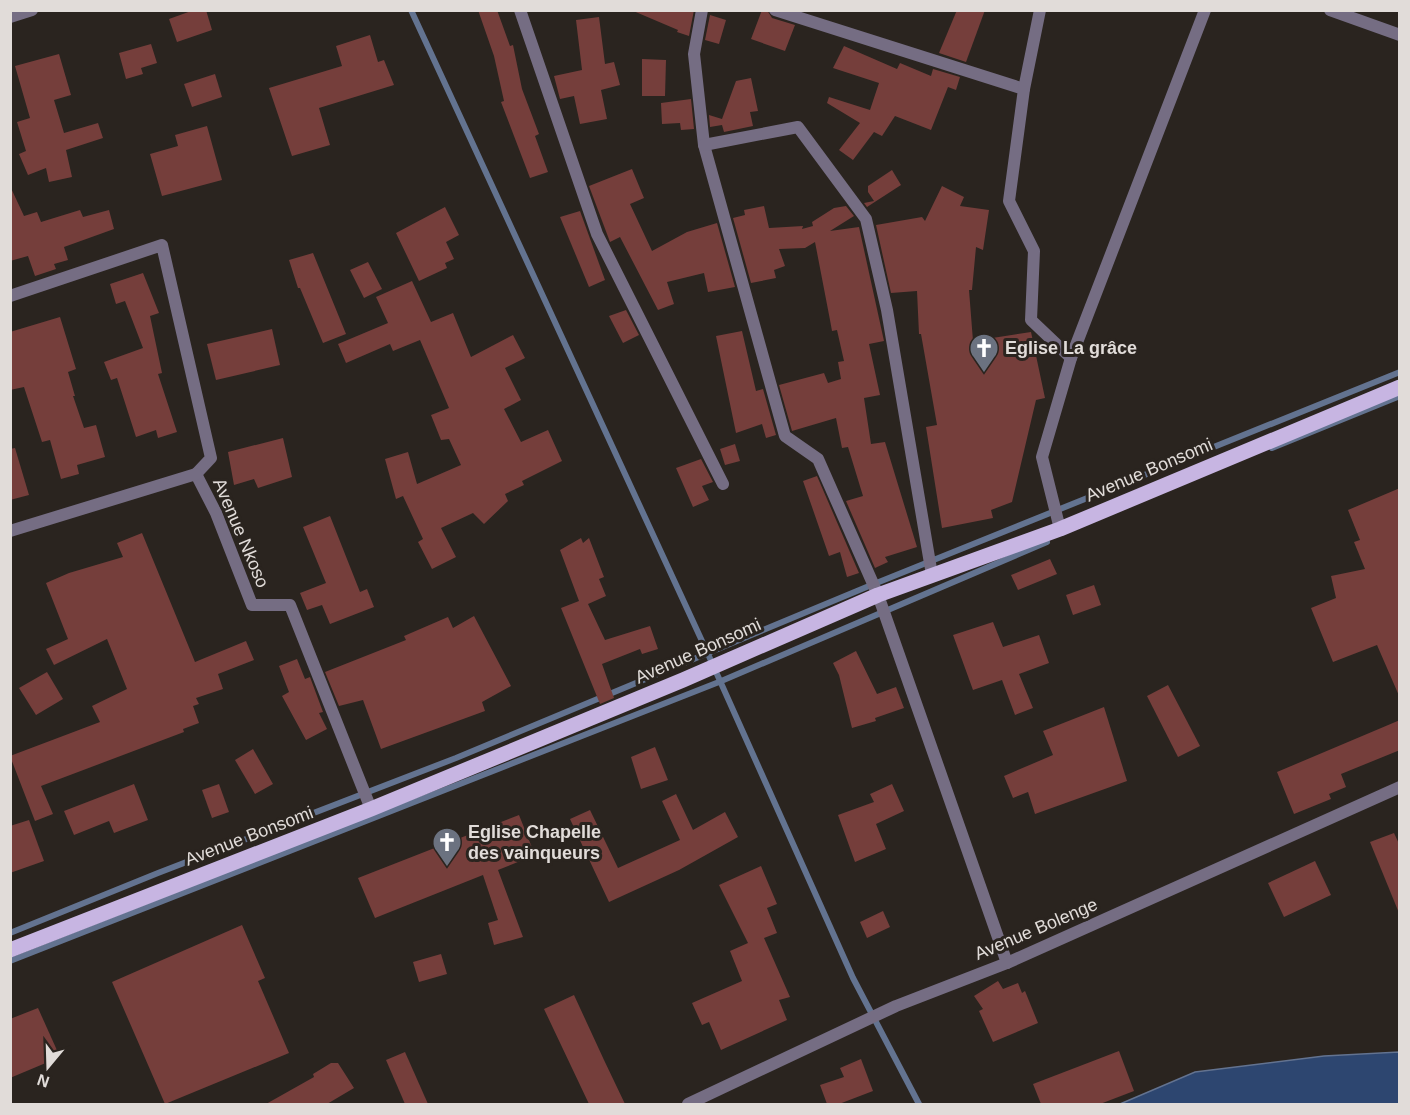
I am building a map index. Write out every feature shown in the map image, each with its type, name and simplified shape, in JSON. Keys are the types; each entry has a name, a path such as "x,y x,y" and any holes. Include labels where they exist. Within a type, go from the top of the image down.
{"main road":[{"name":"Avenue Bonsomi","path":"10,950 371,809 683,680 878,595 1060,529 1400,387"}],"street":[{"path":"10,17 32,10"},
{"path":"520,10 597,234 723,484"},
{"path":"702,10 694,54 704,145 785,436 818,459 878,595 1007,963"},
{"path":"775,10 1024,89"},
{"path":"1040,10 1024,89 1009,201 1034,251 1031,320 1071,358"},
{"path":"1060,529 1042,457 1071,358 1205,10"},
{"path":"1330,10 1400,35"},
{"path":"704,145 798,127 866,219 887,310 932,575"},
{"name":"Avenue Nkoso","path":"10,296 162,245 211,458 196,474 216,513 252,605 290,605 371,809"},
{"path":"10,531 196,474"},
{"name":"Avenue Bolenge","path":"688,1104 896,1006 1007,963 1400,787"}],"water":[{"path":"1399,1052 1399,1104 1120,1104 1195,1072 1324,1056"}],"building":[{"path":"194,10 206,10 212,30 177,42 169,19"},
{"path":"478,10 497,10 510,46 513,45 522,89 539,134 535,136 548,172 530,178 501,102 504,101 494,56"},
{"path":"631,10 694,10 689,36 677,32 678,30"},
{"path":"762,10 767,10 772,18 795,25 785,51 751,39"},
{"path":"957,10 985,10 966,62 939,53"},
{"path":"710,15 726,20 719,44 705,40"},
{"path":"599,17 605,64 614,62 620,85 601,90 607,119 580,124 574,96 560,99 554,76 582,70 576,20"},
{"path":"370,35 378,62 384,60 394,85 319,108 330,145 292,156 269,88 342,66 336,46"},
{"path":"151,44 157,63 141,68 143,74 126,79 119,53"},
{"path":"844,46 897,69 900,63 931,76 933,69 960,77 956,90 948,87 931,130 895,116 882,136 874,132 853,160 839,150 860,123 827,103 829,97 870,110 879,83 833,68"},
{"path":"59,54 71,95 54,100 64,133 98,123 103,138 66,150 72,177 49,182 46,168 28,175 19,154 26,151 17,122 30,118 15,66"},
{"path":"642,59 666,60 665,96 642,96"},
{"path":"215,74 222,97 192,107 184,84"},
{"path":"751,78 758,111 750,112 753,126 724,132 722,125 710,127 709,115 722,119 736,81"},
{"path":"691,99 694,129 681,130 680,123 662,124 661,103"},
{"path":"207,126 222,180 162,196 150,154 178,146 175,135"},
{"path":"632,169 644,198 630,204 652,251 687,232 717,223 735,287 708,292 704,273 667,282 674,304 658,310 620,237 610,242 589,186"},
{"path":"892,170 901,185 867,207 864,203 874,201 868,192 868,186"},
{"path":"10,186 24,216 37,212 41,222 80,210 83,217 109,210 114,229 64,247 68,260 54,264 56,269 35,276 28,256 10,261"},
{"path":"942,186 964,197 960,206 989,210 983,250 976,247 972,290 969,290 973,341 1031,332 1045,398 1036,400 1012,502 991,510 993,518 942,528 926,427 937,425 921,334 919,334 917,291 891,293 876,225 922,217 925,221"},
{"path":"764,206 769,228 803,226 802,229 813,226 812,222 834,208 846,206 854,216 830,231 859,227 884,341 869,344 880,395 864,398 871,444 885,442 917,547 885,557 888,562 875,568 846,501 863,496 848,447 842,448 836,418 792,431 779,385 824,373 828,383 841,379 838,362 844,361 837,330 832,331 815,242 805,248 779,249 785,266 774,270 776,278 751,283 733,218 745,215 744,210"},
{"path":"445,207 459,235 446,242 454,259 445,263 447,268 419,281 396,233"},
{"path":"580,211 605,280 589,287 560,217"},
{"path":"313,253 346,334 323,343 300,288 298,288 289,260"},
{"path":"368,262 382,289 364,298 350,270"},
{"path":"143,273 159,313 150,316 162,373 158,374 177,432 158,438 156,430 136,437 117,378 111,380 104,362 143,348 125,301 116,304 110,284"},
{"path":"412,281 431,322 453,313 471,357 513,335 525,358 505,368 521,400 504,409 521,442 548,430 562,461 522,481 524,485 505,494 508,501 484,524 473,513 441,528 456,557 432,569 418,542 423,539 403,496 396,499 385,459 408,452 417,484 461,465 449,439 441,440 431,415 449,408 420,340 393,351 390,344 346,363 338,344 388,323 376,297"},
{"path":"626,310 639,335 623,343 609,316"},
{"path":"60,317 76,369 68,372 75,396 73,396 84,428 96,425 105,457 77,465 79,474 61,479 50,440 42,442 24,387 10,390 10,332"},
{"path":"272,329 280,365 216,380 207,344"},
{"path":"742,331 756,391 763,389 776,435 766,438 762,424 736,433 716,336"},
{"path":"283,438 292,477 258,488 254,479 234,485 228,452"},
{"path":"735,444 740,461 725,465 720,449"},
{"path":"15,448 29,495 10,500 10,449"},
{"path":"701,459 713,482 702,486 709,500 693,507 676,468"},
{"path":"817,476 859,573 847,577 840,552 829,556 803,481"},
{"path":"1400,488 1400,698 1377,645 1333,662 1311,608 1336,598 1331,576 1365,569 1354,542 1360,540 1348,510"},
{"path":"330,516 360,592 367,589 374,607 330,624 322,605 307,610 300,593 326,583 303,527"},
{"path":"142,533 195,662 246,641 254,660 218,674 223,689 196,698 199,704 193,706 199,723 183,729 184,732 41,786 53,814 35,821 10,756 100,722 92,706 127,689 107,639 54,665 46,649 68,639 46,583 69,573 123,557 117,543"},
{"path":"581,538 583,543 589,538 604,577 599,579 606,596 588,604 605,640 650,626 658,649 642,654 640,649 602,664 614,698 600,704 561,608 579,601 560,550"},
{"path":"1050,559 1057,574 1018,590 1011,575"},
{"path":"1094,585 1101,605 1073,615 1066,595"},
{"path":"474,616 511,686 482,702 485,711 381,749 363,700 339,706 325,672 406,640 404,636 448,617 453,628"},
{"path":"993,622 1003,647 1039,635 1049,663 1019,674 1033,708 1015,715 1002,680 973,690 953,635"},
{"path":"856,651 877,694 896,687 904,708 875,718 876,721 852,728 839,675 833,663"},
{"path":"297,659 305,679 310,677 323,712 319,713 327,729 306,740 282,696 289,692 279,666"},
{"path":"47,672 63,699 36,715 19,688"},
{"path":"1168,685 1200,746 1178,757 1147,696"},
{"path":"1104,707 1127,781 1035,814 1028,792 1013,798 1004,776 1053,755 1043,731"},
{"path":"1400,720 1400,750 1341,774 1346,787 1329,794 1331,799 1294,814 1277,772"},
{"path":"655,747 668,780 641,789 631,757"},
{"path":"253,749 273,784 255,794 235,760"},
{"path":"134,784 148,820 114,833 109,821 74,835 64,811"},
{"path":"219,784 229,812 212,818 202,790"},
{"path":"892,784 904,811 876,824 886,849 855,862 838,815 874,802 870,794"},
{"path":"676,794 693,830 725,812 738,837 679,870 609,902 570,819 590,810 618,868 680,840 662,801"},
{"name":"Eglise Chapelle des vainqueurs","path":"519,815 535,855 498,870 523,937 494,945 488,923 498,920 483,875 375,918 358,878"},
{"path":"29,820 44,861 10,873 10,826"},
{"path":"1394,833 1400,846 1399,913 1370,842"},
{"path":"1315,861 1331,895 1284,917 1268,883"},
{"path":"761,866 777,904 767,908 777,933 764,938 790,997 779,1000 787,1020 721,1050 709,1022 702,1025 692,1003 742,981 730,951 748,943 719,885"},
{"path":"883,911 890,927 867,938 860,922"},
{"path":"242,925 265,978 258,981 289,1053 165,1104 112,982"},
{"path":"441,954 447,974 419,982 413,962"},
{"path":"998,981 1003,989 1018,983 1022,993 1025,991 1038,1023 993,1042 979,1011 983,1009 974,996"},
{"path":"574,995 625,1104 589,1104 544,1009"},
{"path":"38,1008 60,1057 10,1078 10,1019"},
{"path":"1119,1051 1134,1091 1100,1104 1041,1104 1033,1084"},
{"path":"405,1052 428,1104 405,1104 386,1060"},
{"path":"861,1059 873,1091 839,1104 827,1104 820,1085 844,1077 840,1068"},
{"path":"331,1063 338,1063 354,1088 327,1104 266,1104 314,1077 313,1074"}],"waterway":[{"path":"411,10 708,654 853,978 919,1104"},
{"path":"10,933 456,758 869,586 1400,372"},
{"path":"1272,448 1400,396"},
{"path":"10,961 719,682 1047,542"}],"place":[{"name":"Eglise La grâce","path":"984,374"},
{"name":"Eglise Chapelle des vainqueurs","path":"447,868"}]}
